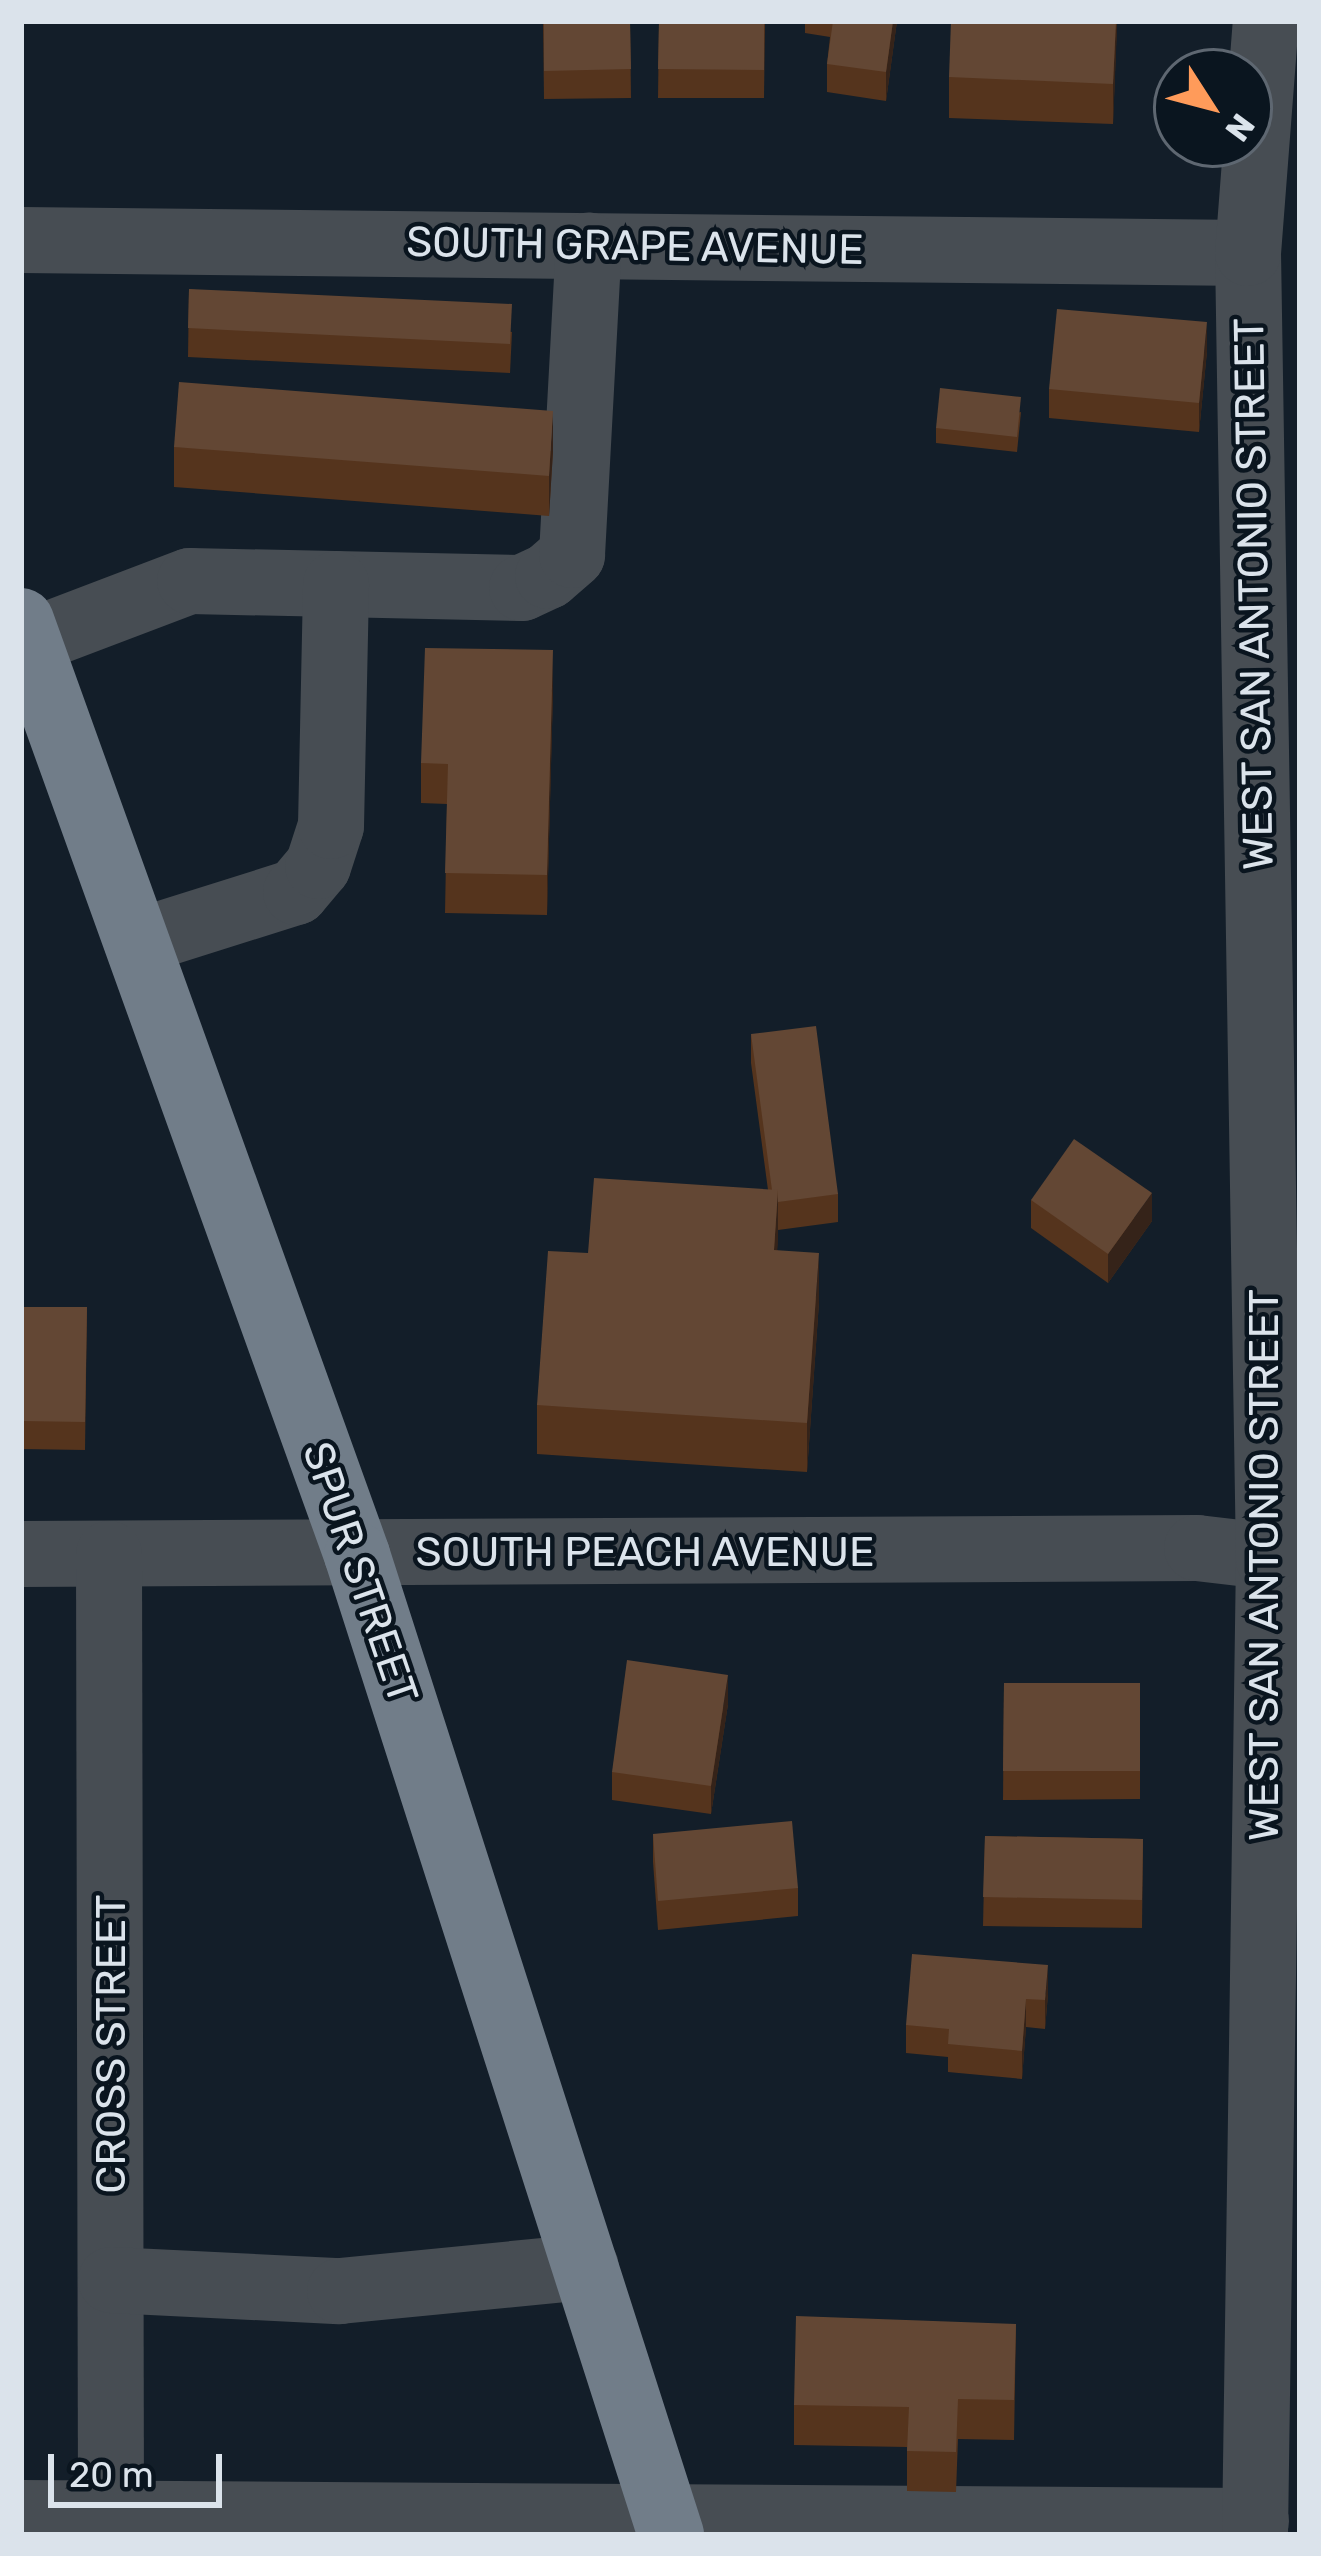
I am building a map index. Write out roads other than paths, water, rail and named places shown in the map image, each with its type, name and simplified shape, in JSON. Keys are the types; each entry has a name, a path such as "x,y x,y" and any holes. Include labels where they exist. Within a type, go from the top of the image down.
{"main road":[{"name":"SPUR STREET","path":"25,631 357,1555 668,2524"}],"street":[{"name":"WEST SAN ANTONIO STREET","path":"1256,2528 1284,1560 1248,253 1283,89 1266,21"},
{"name":"SOUTH GRAPE AVENUE","path":"21,240 1248,253"},
{"path":"25,631 190,581 522,588 572,555 589,245"},
{"path":"137,942 296,892 318,866 331,826 336,584"},
{"name":"SOUTH PEACH AVENUE","path":"21,1554 1197,1548 1284,1560"},
{"name":"CROSS STREET","path":"109,1553 111,2524"},
{"path":"111,2280 340,2291 586,2267"},
{"path":"21,2513 111,2524 1256,2528"}]}
